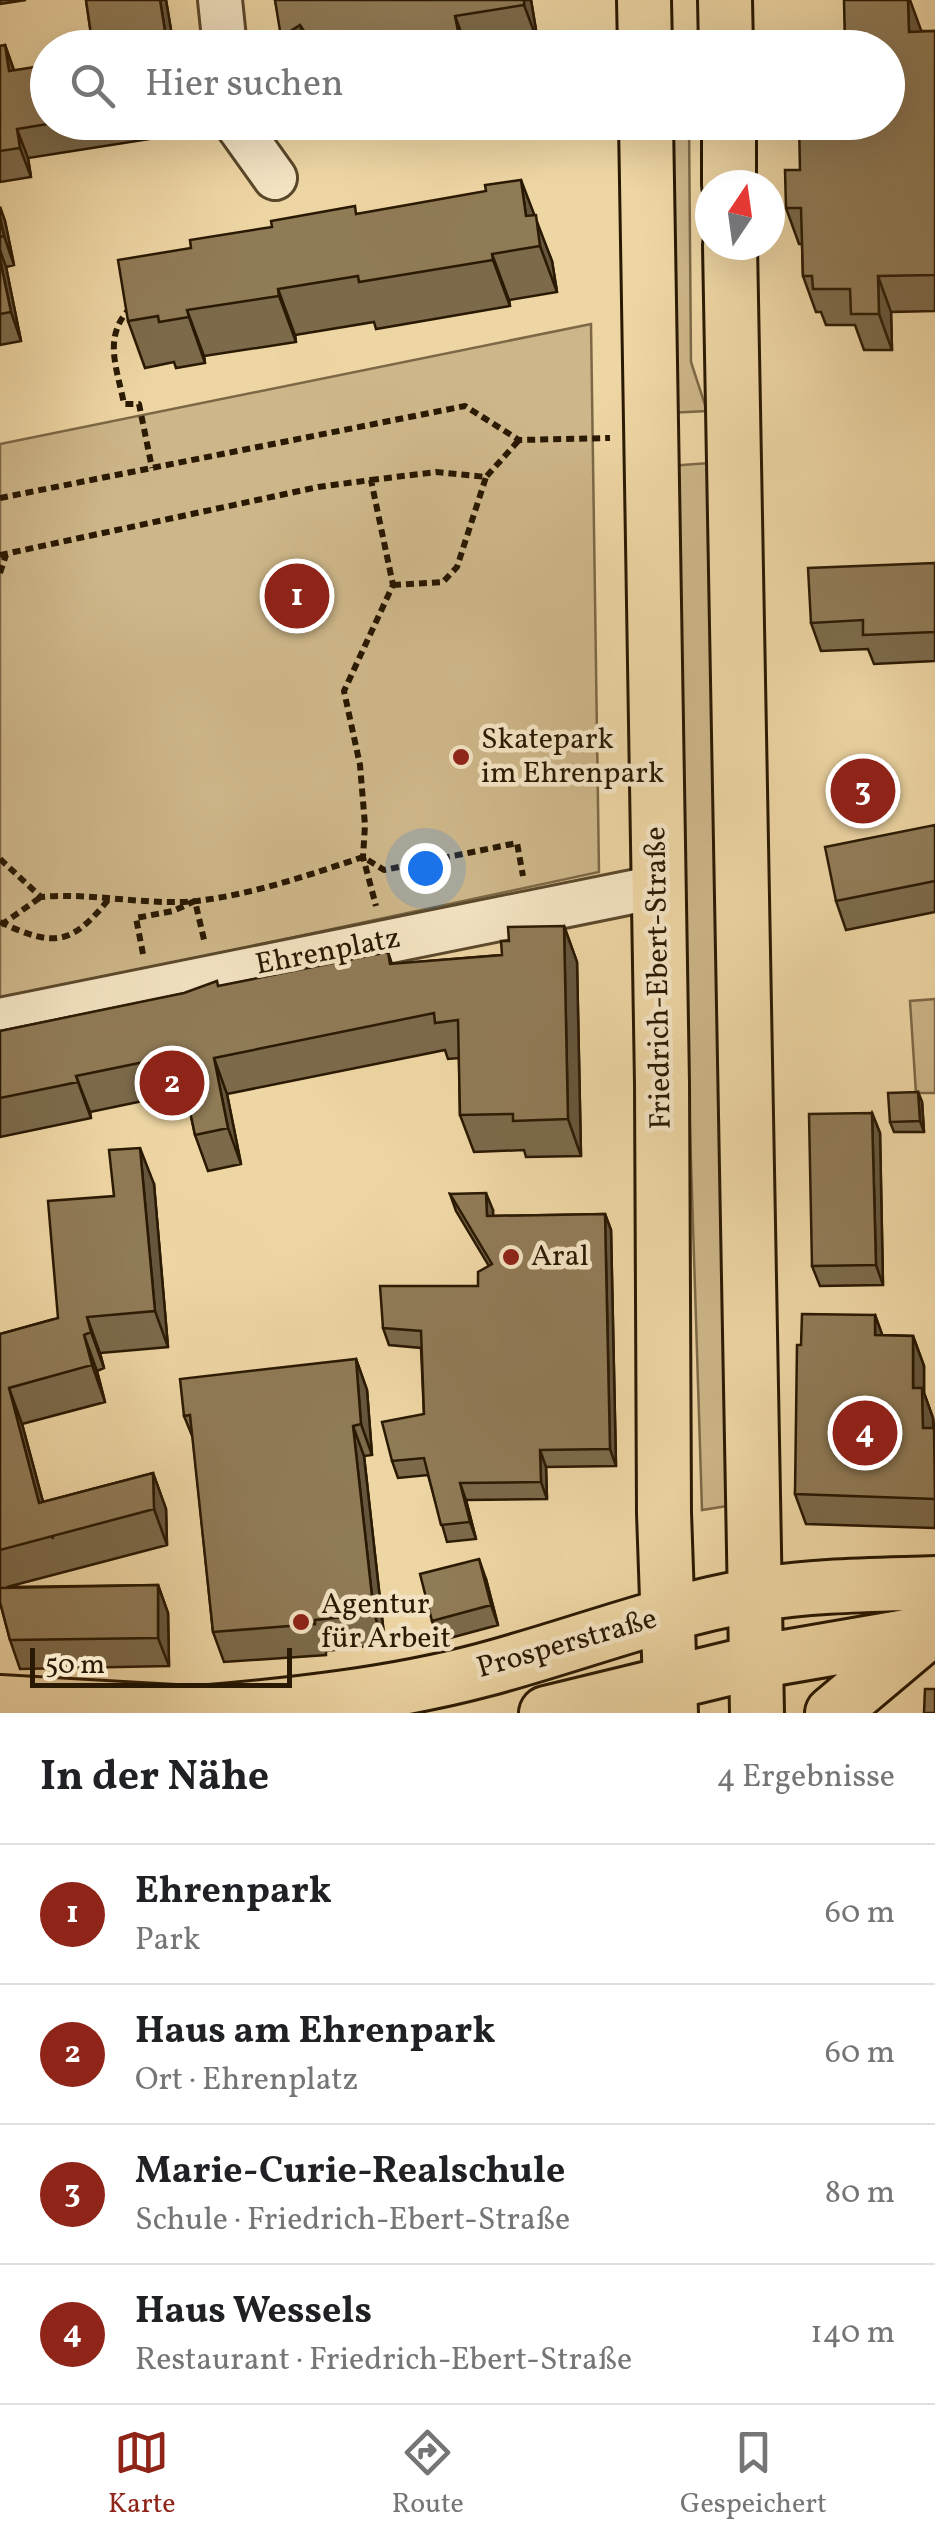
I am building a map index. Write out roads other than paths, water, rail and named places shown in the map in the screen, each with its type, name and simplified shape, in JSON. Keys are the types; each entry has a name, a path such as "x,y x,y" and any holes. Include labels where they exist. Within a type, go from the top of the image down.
{"main road":[{"path":"644,0 645,30"},
{"path":"725,0 726,30"},
{"name":"Friedrich-Ebert-Straße","path":"646,140 670,1697"},
{"path":"729,140 729,170"},
{"path":"730,260 756,1713"},
{"name":"Prosperstraße","path":"0,1702 196,1713 306,1704 481,1670 666,1614 754,1595 832,1586 932,1615"},
{"path":"832,1713 932,1615"},
{"name":"Prosperstraße","path":"546,1713 670,1697 756,1662 932,1615"}],"street":[{"path":"220,0 223,30"},
{"path":"248,140 276,178"},
{"name":"Ehrenplatz","path":"0,1020 656,888"}],"place":[{"name":"Ehrenpark","path":"297,596"},
{"name":"Skatepark im Ehrenpark","path":"461,757"},
{"name":"Marie-Curie-Realschule","path":"863,791"},
{"name":"Haus am Ehrenpark","path":"172,1083"},
{"name":"Aral","path":"511,1257"},
{"name":"Haus Wessels","path":"865,1433"},
{"name":"Agentur für Arbeit","path":"301,1622"}]}
